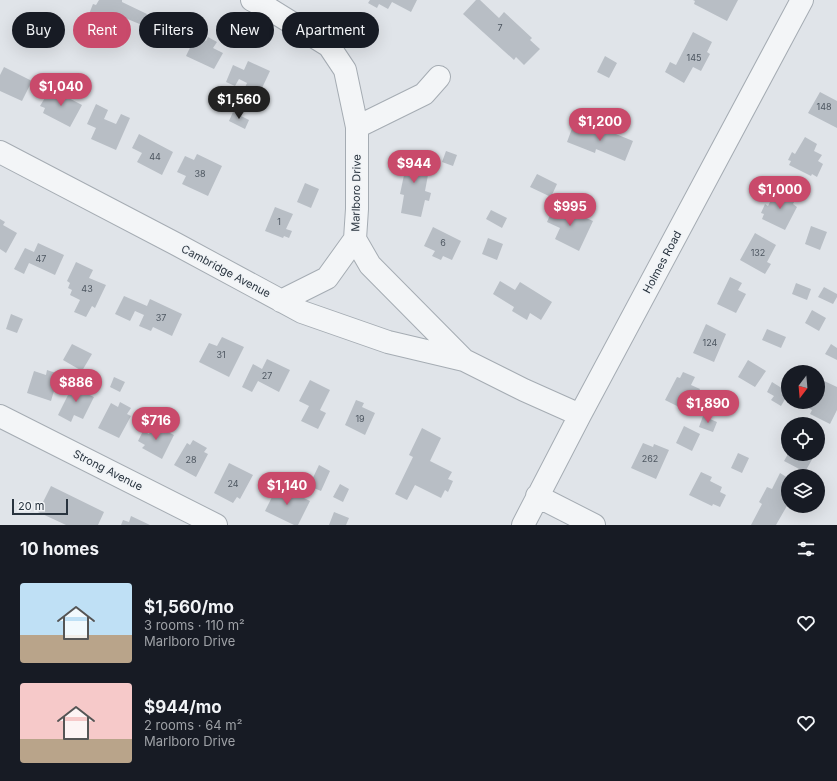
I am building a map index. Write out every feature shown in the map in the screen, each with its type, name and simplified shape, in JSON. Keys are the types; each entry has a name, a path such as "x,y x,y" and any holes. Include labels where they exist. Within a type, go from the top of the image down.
{"street":[{"name":"Marlboro Drive","path":"252,0 329,46 345,70 357,127 357,209 355,239 370,265 464,360 524,390 580,415"},
{"name":"Holmes Road","path":"523,525 580,415 802,0"},
{"path":"357,127 424,94 439,77"},
{"name":"Cambridge Avenue","path":"0,152 302,312 388,342 464,360"},
{"path":"281,301 327,278 355,239"},
{"name":"Strong Avenue","path":"0,416 216,525"},
{"path":"537,496 594,525"}],"building":[{"path":"99,0 122,0 122,2 143,12 139,12 139,24 131,20 131,12 90,12 93,4 96,5"},
{"path":"370,0 417,0 411,12 392,2 388,9 379,4 377,8 368,3"},
{"path":"476,0 480,0 499,18 504,12 532,38 530,40 540,49 524,65 516,57 514,60 463,14"},
{"path":"693,0 738,0 727,21 694,4 695,1"},
{"path":"693,32 712,42 707,52 710,54 701,71 693,67 684,83 665,72 670,62 676,65"},
{"path":"208,37 216,41 213,48 223,53 214,69 186,56 190,48 208,48"},
{"path":"605,56 617,63 609,78 597,72"},
{"path":"248,61 270,71 255,103 241,96 247,83 239,79 235,86 226,82 233,65 244,70"},
{"path":"4,67 32,81 22,101 0,91 0,75"},
{"path":"56,85 61,88 59,93 82,105 70,127 43,113 45,108 40,106 46,96 49,98"},
{"path":"820,92 837,101 837,128 808,113"},
{"path":"96,104 108,110 104,119 116,124 121,114 130,118 116,150 91,139 96,128 87,124"},
{"path":"233,112 249,120 245,129 229,121"},
{"path":"574,123 604,135 606,130 633,141 625,161 596,149 595,153 567,142"},
{"path":"139,134 173,152 162,175 137,162 142,153 132,148"},
{"path":"805,137 817,144 814,151 822,155 818,161 823,164 817,177 812,174 811,176 789,165 791,161 788,160 792,152 795,154"},
{"path":"446,151 457,155 453,166 442,162"},
{"path":"197,154 222,166 208,196 182,184 186,176 177,172 185,156 194,160"},
{"path":"406,154 431,159 425,191 431,193 429,201 425,200 421,217 401,213 404,195 400,194 404,175 396,174 398,164 404,165"},
{"path":"537,174 557,184 551,197 530,187"},
{"path":"305,183 319,189 311,208 297,202"},
{"path":"779,191 796,198 793,204 797,207 785,230 762,219 764,214 761,213 765,204 768,206 774,194 777,195"},
{"path":"555,204 593,221 579,251 555,239 560,228 547,222"},
{"path":"275,207 293,214 286,229 292,231 289,238 284,236 283,238 265,231"},
{"path":"491,210 507,218 502,228 486,219"},
{"path":"0,219 5,222 3,225 17,233 6,253 0,249"},
{"path":"811,226 827,232 820,250 805,244"},
{"path":"433,227 461,241 452,260 443,256 441,260 432,256 435,251 424,246"},
{"path":"755,233 776,245 767,262 771,264 765,274 740,260"},
{"path":"488,238 503,244 497,260 482,254"},
{"path":"38,243 64,255 55,275 29,263 24,274 14,269 25,248 34,252"},
{"path":"76,262 93,270 89,278 106,285 95,308 92,306 86,317 74,312 80,300 70,295 72,290 68,288 70,283 67,281"},
{"path":"730,277 742,283 738,290 746,294 736,313 717,304"},
{"path":"500,281 515,290 520,282 552,302 541,320 530,313 527,320 512,311 514,307 493,294"},
{"path":"796,283 811,289 807,300 792,294"},
{"path":"824,287 837,294 833,304 818,297"},
{"path":"124,296 147,306 150,299 182,314 172,336 153,327 151,331 139,326 144,315 135,311 130,321 115,314"},
{"path":"812,310 826,318 819,331 805,323"},
{"path":"11,314 23,319 17,333 6,329"},
{"path":"706,324 726,334 714,362 693,353"},
{"path":"767,329 786,337 781,348 762,340"},
{"path":"222,337 244,347 229,377 199,362 209,343 217,346"},
{"path":"72,344 92,354 82,371 63,360"},
{"path":"831,344 837,348 837,360 825,354"},
{"path":"267,359 290,370 279,392 258,381 252,392 242,387 253,364 262,369"},
{"path":"748,360 766,371 755,387 738,377"},
{"path":"47,370 59,374 51,401 27,393 34,371 46,375"},
{"path":"683,372 695,377 691,385 700,389 689,412 665,400 677,377 680,378"},
{"path":"114,377 125,382 120,392 110,387"},
{"path":"310,380 330,390 320,410 326,413 318,429 301,421 309,406 299,401"},
{"path":"75,381 86,387 83,392 94,397 83,419 74,415 71,422 58,415"},
{"path":"825,381 837,387 837,410 830,424 825,422 825,417 816,417 810,414 812,410 810,409 825,409"},
{"path":"772,382 781,388 781,406 771,400 774,396 767,392"},
{"path":"356,400 364,403 362,407 375,413 365,435 345,425"},
{"path":"120,402 131,408 127,414 131,416 119,438 98,428 111,403 118,407"},
{"path":"703,416 717,422 713,432 699,427"},
{"path":"154,425 174,435 162,459 142,448 145,445 138,441 143,431 149,434"},
{"path":"684,426 700,434 692,451 676,443"},
{"path":"422,428 441,438 430,461 452,472 448,479 453,481 448,492 445,490 441,498 415,485 407,500 395,494 413,457 409,455"},
{"path":"193,440 207,448 204,452 208,454 196,477 174,465 187,443 190,445"},
{"path":"643,443 653,447 654,444 669,450 656,479 631,468"},
{"path":"738,453 749,458 742,473 731,468"},
{"path":"784,461 811,461 807,469 799,469"},
{"path":"229,463 253,475 240,499 237,497 233,503 214,493"},
{"path":"319,465 330,471 321,491 309,486"},
{"path":"701,472 712,477 710,481 722,487 720,492 726,495 720,507 713,504 712,506 689,495"},
{"path":"780,473 781,513 783,513 776,525 751,525 762,504 759,502 767,487 772,489"},
{"path":"340,484 349,489 343,502 333,497"},
{"path":"278,485 310,501 298,525 294,525 265,511"},
{"path":"51,486 104,512 98,525 66,525 38,512"},
{"path":"334,512 349,518 346,525 329,525"},
{"path":"131,516 150,525 121,525 123,520 129,522"}]}
